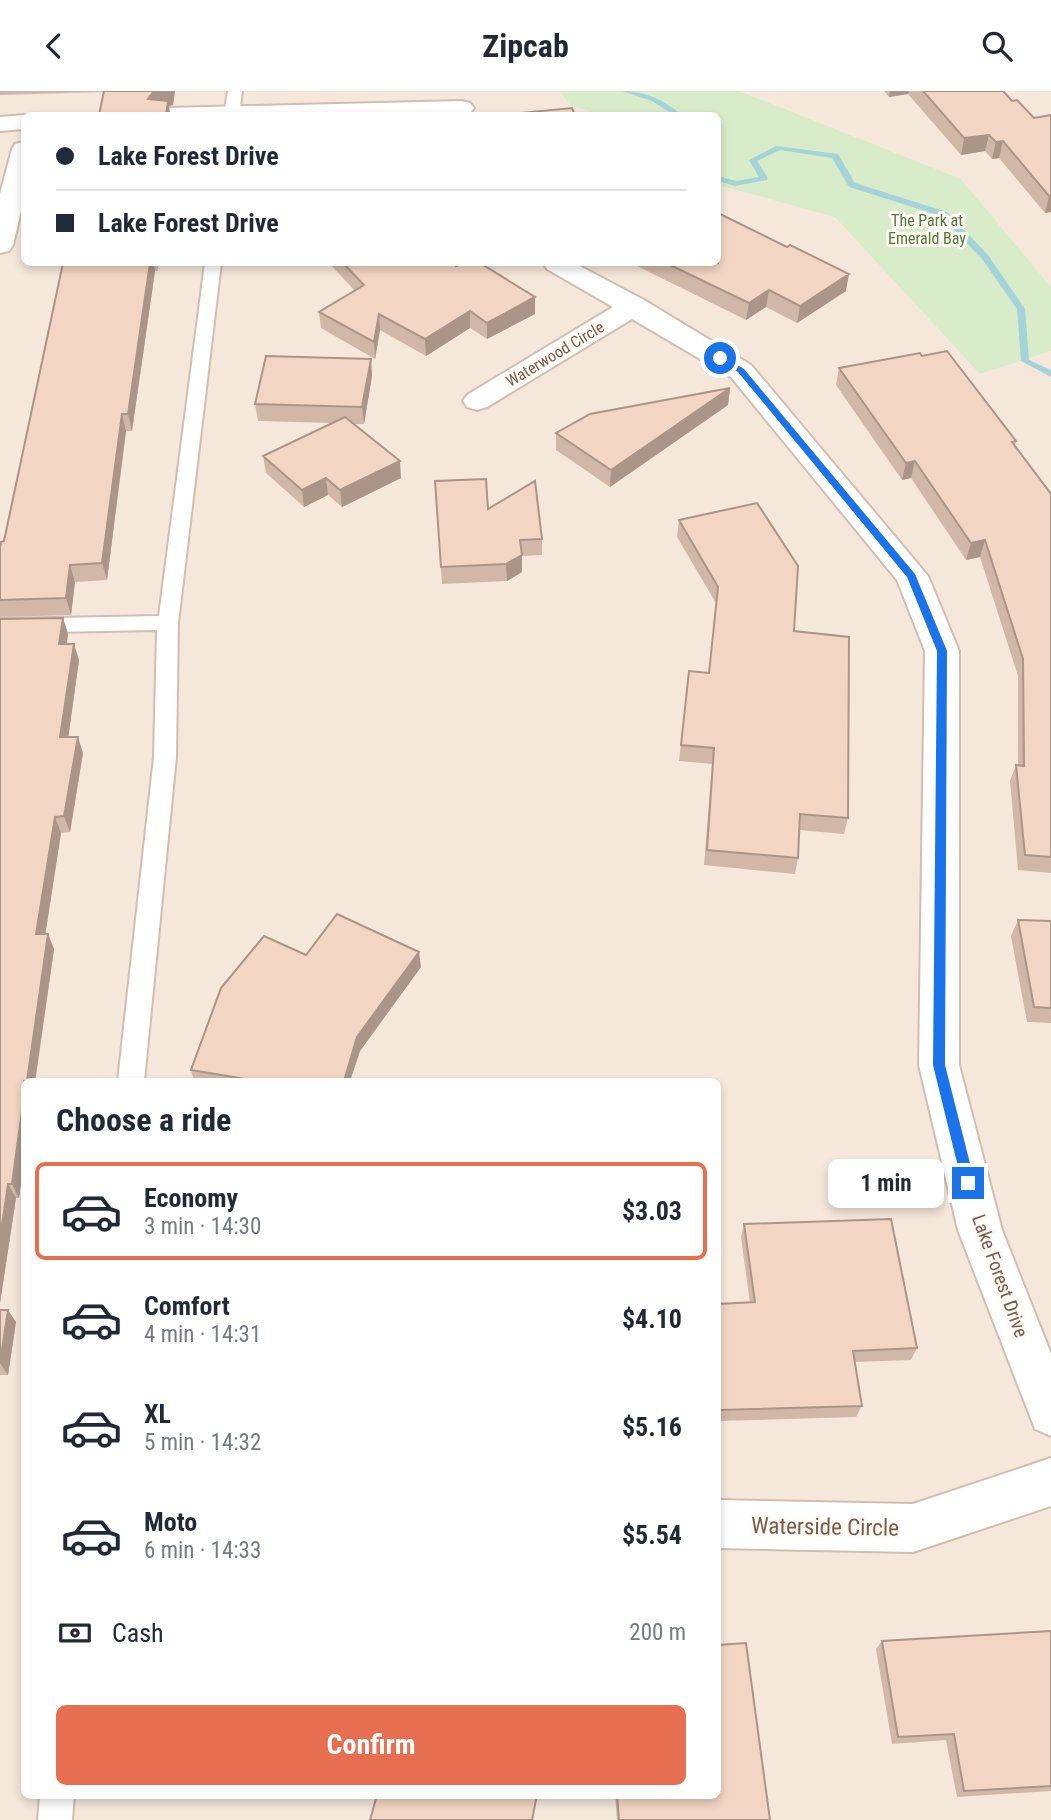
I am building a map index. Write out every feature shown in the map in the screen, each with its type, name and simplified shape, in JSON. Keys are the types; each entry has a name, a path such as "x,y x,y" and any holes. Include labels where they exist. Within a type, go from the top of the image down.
{"street":[{"path":"188,112 233,106 462,105"},
{"path":"0,124 21,122"},
{"path":"0,246 21,161"},
{"name":"Lake Forest Drive","path":"561,266 741,371 912,576 942,651 939,1065 980,1230 1051,1413"},
{"name":"Waterwood Circle","path":"477,401 634,306"},
{"name":"Waterside Circle","path":"721,1524 913,1528 1051,1482"}],"lane":[{"path":"131,1078 165,757 168,623 213,266"},
{"path":"0,626 168,623"},
{"path":"55,1820 57,1799"}],"shaded area":[{"path":"0,91 1051,91 1051,1820 0,1820"}],"green space":[{"name":"The Park at Emerald Bay","path":"559,91 739,91 961,179 1051,287 1051,351 980,374 835,217 721,186 721,112 590,112 571,106"}],"building":[{"path":"104,91 154,91 148,99 168,101 166,112 100,112"},
{"path":"923,91 1003,91 1012,101 1017,100 1034,118 1051,115 1051,196 1003,141 996,142 989,135 964,138"},
{"path":"572,108 574,112 530,112"},
{"path":"721,214 849,274 800,306 769,290 749,303 672,266 721,266"},
{"path":"62,266 150,266 128,414 122,414 102,563 70,565 66,598 0,600 0,547 4,541"},
{"path":"346,266 485,266 535,297 487,323 470,311 425,339 379,314 374,342 319,312 364,285"},
{"path":"947,351 1016,441 1012,442 1051,494 1051,857 1025,855 1016,765 1024,766 1023,659 985,540 971,543 915,461 906,463 839,368 920,353 922,356"},
{"path":"266,356 371,359 362,407 255,404"},
{"path":"730,388 611,470 556,433 590,414"},
{"path":"345,417 400,461 340,490 326,478 302,490 263,456"},
{"path":"486,479 488,509 535,481 542,539 520,540 522,555 506,564 441,567 435,481"},
{"path":"757,503 798,566 794,631 849,637 848,818 800,814 798,858 707,850 714,748 681,745 689,671 709,673 718,587 679,520"},
{"path":"63,618 59,644 74,644 60,737 78,737 64,816 55,817 36,934 48,934 27,1078 21,1078 21,1118 12,1184 8,1184 0,1239 0,619"},
{"path":"337,914 419,952 357,1037 345,1078 239,1078 191,1070 221,988 264,936 306,955"},
{"path":"1018,920 1051,921 1051,1008 1034,1007"},
{"path":"891,1219 917,1348 853,1351 862,1406 721,1410 721,1304 755,1302 744,1224"},
{"path":"0,1310 8,1310 0,1363"},
{"path":"1051,1631 1051,1786 964,1791 954,1734 898,1737 882,1641"},
{"path":"746,1643 770,1820 619,1820 617,1799 721,1799 721,1645"},
{"path":"376,1799 536,1799 532,1820 370,1820"}],"waterway":[{"path":"626,91 655,99 674,112"},
{"path":"721,179 735,184 764,178 753,160 779,148 835,156 852,185 944,214 985,257 1021,309 1025,361 1051,374"}],"route":[{"path":"720,358 741,371 912,576 942,651 939,1065 968,1183"}]}
